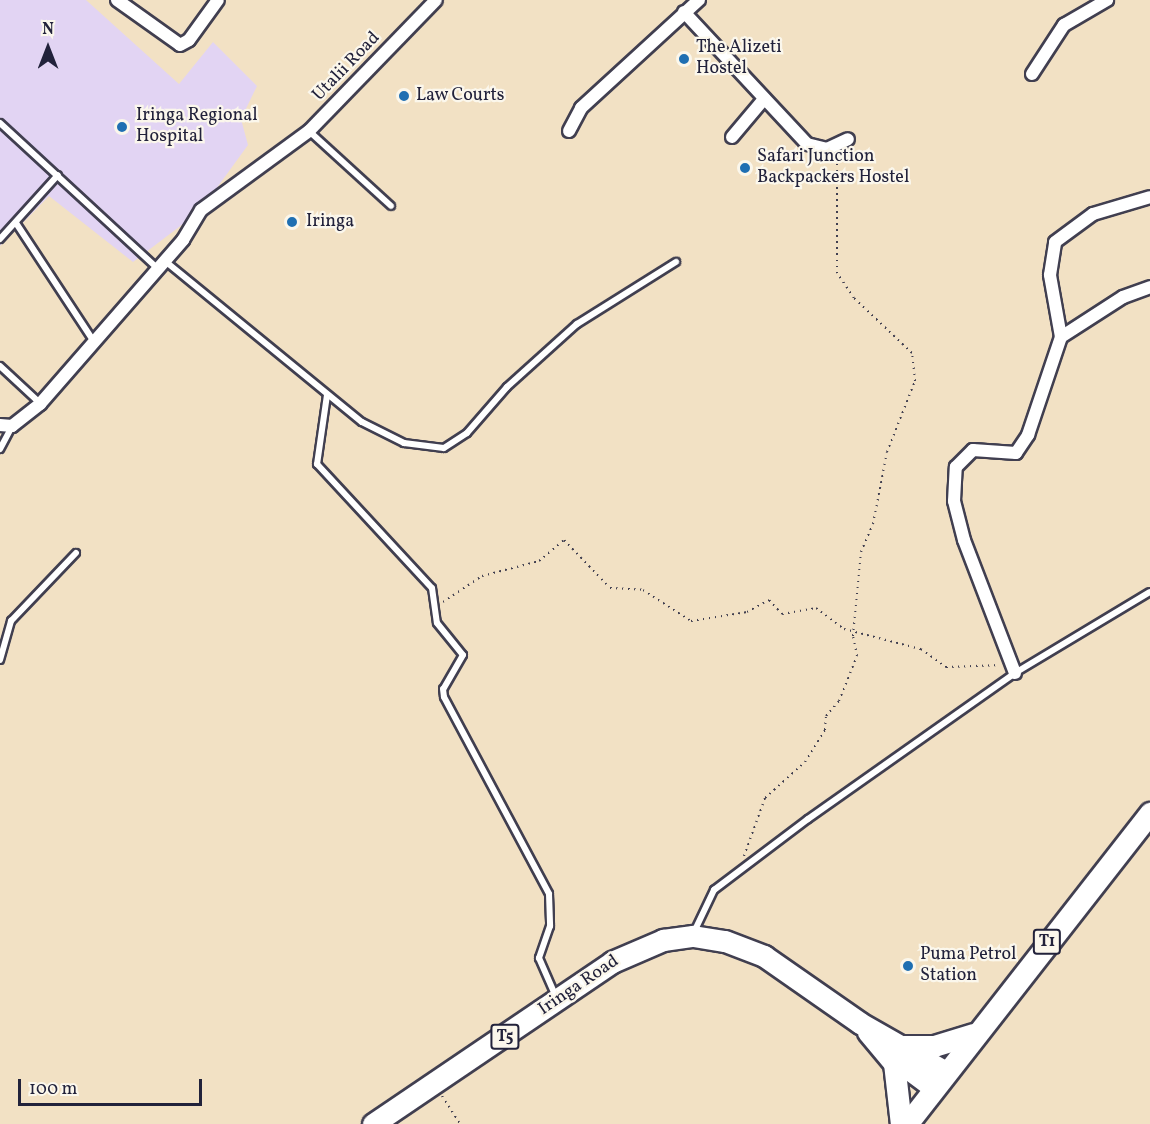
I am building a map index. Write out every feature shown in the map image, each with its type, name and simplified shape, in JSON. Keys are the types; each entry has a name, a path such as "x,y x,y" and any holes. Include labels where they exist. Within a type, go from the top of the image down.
{"highway":[{"name":"T1","path":"907,1124 938,1079 979,1031 1150,813"},
{"name":"Iringa Road","path":"374,1124 636,949 693,936"},
{"name":"T5","path":"693,936 764,956 938,1079"},
{"path":"901,1124 894,1048 948,1044 979,1031"}],"street":[{"path":"117,0 180,45 189,40 218,0"},
{"name":"Utalii Road","path":"6,426 40,404 161,264 201,210 277,152 309,131 436,0"},
{"path":"569,131 581,108 699,0"},
{"path":"1032,75 1064,25 1107,0"},
{"path":"684,12 807,144 821,150 842,142"},
{"path":"732,137 764,99"},
{"path":"1013,668 964,540 953,483 964,454 1009,455 1023,445 1061,337 1050,275 1055,242 1093,214 1150,197"},
{"path":"1061,337 1123,297 1150,288"}],"lane":[{"path":"0,123 161,264 362,422 404,442 452,446 507,387 578,324 676,262"},
{"path":"309,131 391,206"},
{"path":"0,239 58,175"},
{"path":"16,223 93,340"},
{"path":"0,366 40,404"},
{"path":"327,395 316,464 387,546 425,579 443,634 463,655 442,688 444,698 549,894 550,926 539,958 558,1000"},
{"path":"0,449 6,426"},
{"path":"0,660 11,621 76,553"},
{"path":"693,936 705,900 740,870 1013,668 1150,592"}],"path":[{"path":"740,870 765,798 805,762 839,701 857,656 853,629 861,552 873,524 887,452 913,393 916,361 837,273 842,142"},
{"path":"435,605 482,576 539,561 564,540 610,588 643,590 692,621 747,612 769,600 782,614 816,608 853,629 921,649 936,662 957,669 1013,668"},
{"path":"435,1085 460,1124"}],"shaded area":[{"name":"Iringa Regional Hospital","path":"0,0 86,0 179,84 213,42 257,86 241,119 248,145 200,211 133,262 49,196 0,246"}],"place":[{"name":"The Alizeti Hostel","path":"684,59"},
{"name":"Law Courts","path":"404,96"},
{"name":"Iringa Regional Hospital","path":"122,127"},
{"name":"Safari Junction Backpackers Hostel","path":"745,168"},
{"name":"Iringa","path":"292,222"},
{"name":"Puma Petrol Station","path":"908,966"}]}
